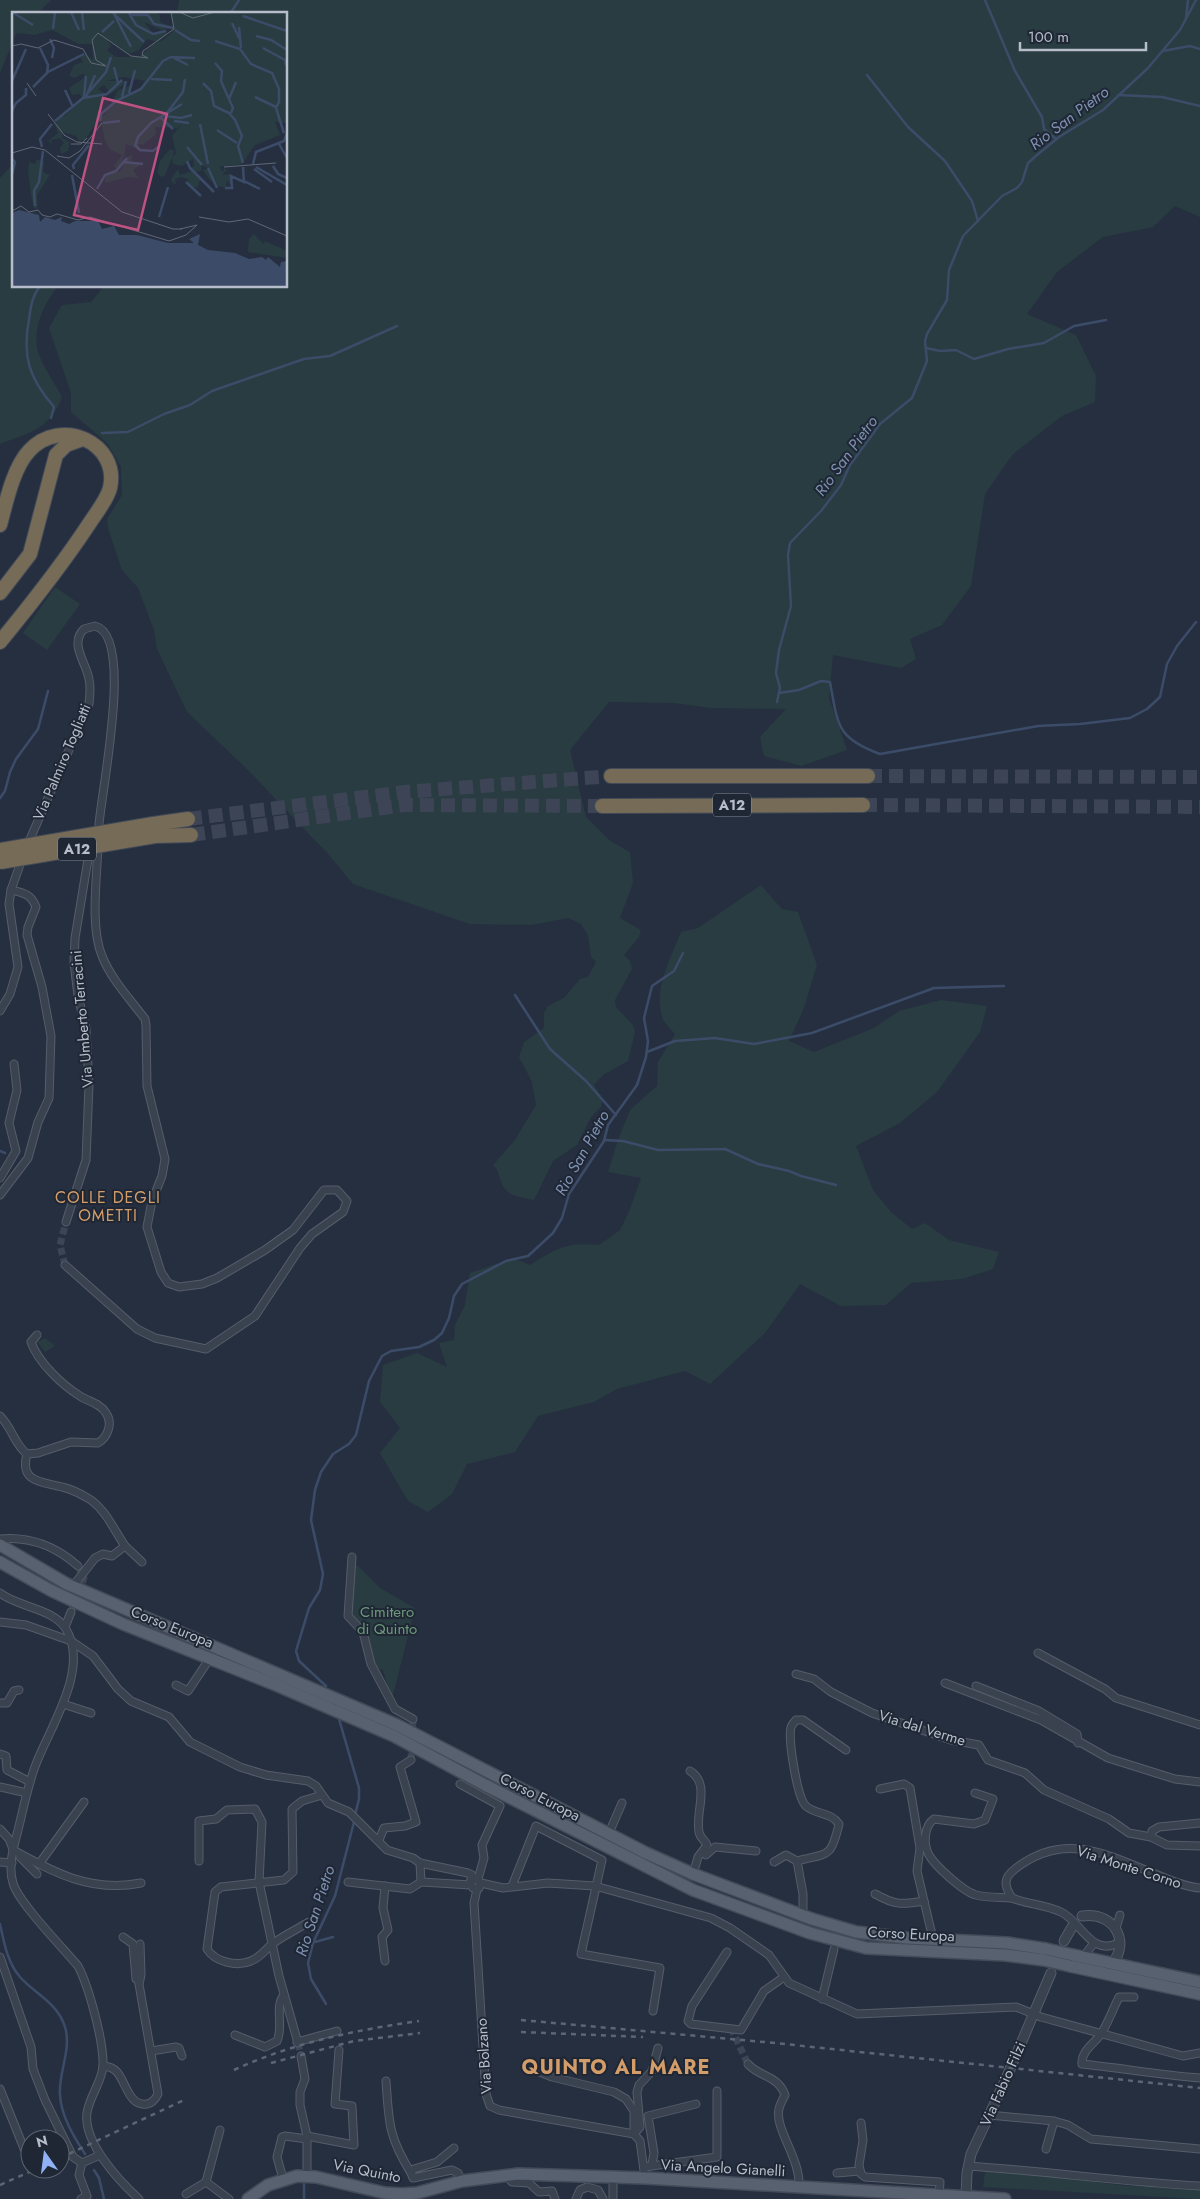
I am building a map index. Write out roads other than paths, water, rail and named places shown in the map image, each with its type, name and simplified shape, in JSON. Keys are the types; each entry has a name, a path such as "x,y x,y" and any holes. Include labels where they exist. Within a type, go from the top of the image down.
{"highway":[{"path":"0,525 12,484 27,452 44,438 63,433 84,439 102,452 111,477 110,489 64,563 0,642"},
{"path":"0,593 30,554 56,455 66,444 84,439"},
{"path":"0,493 12,484"},
{"name":"A12","path":"611,776 868,776"},
{"name":"A12","path":"602,806 863,805"},
{"name":"A12","path":"0,862 154,830 188,819"},
{"name":"A12","path":"0,850 154,830 191,835"}],"main road":[{"name":"Corso Europa","path":"0,1545 19,1558 72,1586 245,1666 340,1706 397,1725 609,1833 694,1871 803,1915 856,1932 933,1939 1007,1942 1045,1954 1075,1960 1112,1964 1200,1982"},
{"name":"Corso Europa","path":"0,1562 52,1591 122,1624 210,1658 245,1666"},
{"name":"Corso Europa","path":"340,1706 485,1785 666,1878 810,1934 868,1948 1045,1954"},
{"name":"Corso Europa","path":"1075,1960 1092,1972 1200,1994"},
{"name":"Via Angelo Gianelli","path":"506,2175 586,2182 645,2173 799,2187 1005,2199"},
{"name":"Via Quinto","path":"248,2199 282,2179 307,2176 385,2193 402,2194 417,2193 462,2181 506,2175"}],"street":[{"name":"Via Palmiro Togliatti","path":"0,1011 10,994 18,967 9,912 11,890 29,842 88,704 89,678 77,643 84,629 96,626 106,631 111,640 116,676 99,815"},
{"path":"65,1265 137,1329 155,1338 206,1349 255,1316 306,1241 323,1225 343,1212 347,1205 345,1197 337,1190 324,1190 293,1230 266,1250 211,1281 179,1287 164,1279 147,1228 152,1201 162,1176 165,1159 147,1086 145,1019 102,957 96,936 99,815"},
{"name":"Via Umberto Terracini","path":"66,1222 86,1160 89,1085 86,1029 78,996 74,963 75,938 87,861 99,815"},
{"path":"1,1192 28,1158 38,1122 48,1104 50,1072 51,1036 45,1003 27,934 36,907 33,899 26,894 11,890"},
{"path":"0,1178 16,1151 9,1123 17,1090 14,1064"},
{"path":"27,1454 38,1453 71,1442 98,1443 109,1430 109,1419 102,1408 66,1386 34,1350 31,1342 37,1335"},
{"path":"0,1416 12,1429 21,1448 27,1454 26,1469 30,1477 38,1483 64,1487 89,1499 105,1512 125,1546 142,1562"},
{"path":"0,1538 38,1542 64,1554 78,1566"},
{"path":"72,1586 95,1558 103,1554 112,1556 125,1546"},
{"path":"352,1557 348,1616 362,1632 371,1664 395,1709 413,1719"},
{"path":"0,1593 5,1597 40,1609 66,1627 75,1655 63,1704 36,1763 30,1782 13,1850 12,1883 16,1891 78,1966 84,1978 91,1998 103,2066 87,2113 88,2122 100,2155 112,2173 138,2199"},
{"path":"66,1627 71,1612"},
{"path":"0,1622 26,1626 71,1641 94,1656 118,1689 131,1701 169,1717 177,1724 190,1742 214,1755 266,1775 308,1782 316,1786 328,1803 349,1812 387,1850 416,1861 468,1873 472,1875 476,1883"},
{"path":"1038,1653 1105,1689 1116,1698 1200,1724"},
{"path":"176,1684 188,1692 210,1658"},
{"name":"Via dal Verme","path":"796,1674 814,1679 831,1692 879,1715 951,1740 979,1745 988,1760 1025,1774 1044,1790 1109,1819 1129,1832 1151,1838 1166,1845 1200,1846"},
{"path":"945,1683 1041,1720 1078,1743 1108,1758 1140,1770 1175,1779 1200,1782"},
{"path":"976,1686 1039,1711 1076,1734 1078,1743"},
{"path":"0,1703 7,1703 14,1691 19,1690"},
{"path":"63,1704 91,1713"},
{"path":"797,1862 826,1854 833,1849 840,1824 826,1813 812,1811 804,1805 798,1792 790,1737 791,1726 796,1720 803,1720 846,1750"},
{"path":"0,1754 6,1756 7,1770 30,1782"},
{"path":"379,1840 384,1828 416,1822 400,1766 411,1760"},
{"path":"690,1771 698,1776 702,1784 699,1799 698,1831 707,1845 698,1857 694,1871"},
{"path":"460,1784 500,1806 482,1845 484,1858 476,1883"},
{"path":"880,1789 904,1784 910,1788 920,1848 917,1871 933,1939"},
{"path":"0,1787 27,1793"},
{"path":"975,1793 993,1799 986,1820 974,1824 934,1819 928,1824 925,1832 929,1854 957,1883 976,1896 1012,1898 1060,1912 1094,1943 1104,1947 1118,1943"},
{"path":"309,1922 272,1945 266,1952 250,1962 219,1960 211,1956 207,1949 215,1892 221,1887 284,1880 293,1872 292,1809 302,1801 322,1795"},
{"path":"39,1864 84,1802"},
{"path":"609,1833 622,1802"},
{"path":"200,1861 199,1821 216,1819 227,1810 255,1809 259,1813 262,1822 259,1882 284,1995 298,2042 338,2031"},
{"path":"1151,1838 1152,1831 1159,1826 1200,1823"},
{"path":"512,1886 536,1826 602,1860 581,1954 660,1968 653,2010"},
{"path":"0,1829 9,1839 13,1850 37,1874"},
{"name":"Via Monte Corno","path":"1012,1898 1006,1888 1005,1880 1009,1873 1038,1854 1074,1847 1097,1853 1184,1885 1200,1888"},
{"path":"694,1871 711,1848 756,1851"},
{"path":"13,1850 50,1871 77,1880 120,1887 141,1883"},
{"path":"774,1862 786,1855 797,1862 803,1894 803,1915"},
{"path":"416,1861 421,1882"},
{"path":"0,1862 12,1863"},
{"path":"348,1882 410,1889 421,1882 476,1883 494,1887 548,1883 595,1886 711,1918 770,1954 789,1984 857,2014 1016,2007 1034,2014 1183,2056 1200,2053"},
{"name":"Via Bolzano","path":"476,1883 474,1903 485,2087 490,2106 499,2110 634,2134"},
{"path":"385,1961 382,1937 388,1930 383,1908 386,1886"},
{"path":"875,1894 900,1905 924,1901"},
{"path":"1082,1916 1098,1915 1108,1919 1116,1928"},
{"path":"1092,1972 1106,1969 1117,1956 1116,1928 1120,1915"},
{"path":"1064,1941 1072,1927"},
{"path":"103,2066 112,2067 118,2073 133,2099 138,2103 148,2104 156,2099 158,2094 139,1981 136,1979 133,1944 123,1937"},
{"path":"1075,1960 1094,1943"},
{"path":"139,1981 141,1975 140,1944"},
{"path":"822,1999 834,1948"},
{"path":"727,1952 692,2006 688,2021 691,2024 741,2030 764,1991 784,1977"},
{"path":"0,1957 25,2028 33,2069 45,2100 73,2158 82,2163"},
{"name":"Via Fabio Filzi","path":"966,2196 968,2166 1051,1973"},
{"path":"235,2035 265,2047 277,2041 280,2027 280,1999 284,1995"},
{"path":"1134,1997 1119,1997 1102,2032 1084,2053 1082,2064 1135,2070 1156,2075 1200,2078"},
{"path":"151,2051 176,2047 179,2048 182,2056"},
{"path":"634,2134 640,2127 637,2092 639,2084 652,2071 658,2048"},
{"path":"282,2179 277,2157 282,2137 354,2144 352,2106 335,2104 339,2050"},
{"path":"301,2056 304,2079 300,2092 300,2105 307,2138 307,2176"},
{"path":"748,2064 771,2078 783,2088 786,2095 779,2109 778,2122 788,2140 800,2174 799,2187"},
{"path":"535,2070 552,2077 614,2092 626,2099 634,2111 634,2134 640,2141 645,2173"},
{"path":"386,2080 388,2117 392,2139 413,2178 452,2170 458,2173 462,2181"},
{"path":"0,2089 20,2139"},
{"name":"Via Angelo Gianelli","path":"645,2173 652,2164 717,2157 718,2091"},
{"path":"652,2164 654,2152 648,2116 696,2104"},
{"path":"989,2114 1054,2121 1068,2125 1090,2139 1200,2149"},
{"path":"1046,2149 1054,2121"},
{"path":"861,2123 863,2140 860,2171 865,2177 940,2182 939,2195"},
{"path":"186,2194 206,2182 220,2130"},
{"path":"411,2173 414,2168 437,2162 454,2148"},
{"path":"82,2163 100,2155"},
{"path":"81,2199 86,2196 79,2175 82,2163"},
{"path":"968,2166 1043,2171 1140,2183 1200,2186"},
{"path":"837,2174 860,2171"},
{"path":"506,2175 508,2180 530,2183 539,2192 552,2191 555,2199"},
{"path":"613,2177 613,2199"},
{"path":"206,2182 229,2199"},
{"path":"576,2199 586,2182 598,2190 603,2199"}],"waterway":[{"path":"231,12 239,0"},
{"path":"985,0 1015,71 1042,117 1044,129 1056,139"},
{"name":"Rio San Pietro","path":"1186,18 1188,0"},
{"name":"Rio San Pietro","path":"777,702 780,688 776,673 779,650 791,606 788,555 790,543 821,511 841,485 850,465 880,424 912,398 927,361 925,341 927,334 947,300 949,270 963,236 1002,196 1017,188 1022,182 1028,163 1059,137 1103,110 1148,68 1180,30 1196,0"},
{"path":"1163,51 1190,46 1200,49"},
{"path":"867,75 908,127 945,161 972,201 978,221"},
{"path":"1118,95 1162,97 1200,106"},
{"path":"38,288 30,310 26,345 27,356 33,376 54,407 51,418"},
{"path":"926,348 940,351 956,350 974,359 1008,349 1044,343 1074,326 1106,320"},
{"path":"102,433 128,432 164,414 190,405 212,391 304,359 330,356 397,326"},
{"path":"779,693 799,690 821,681 830,682 841,728 855,742 880,754 1038,726 1080,724 1130,718 1147,709 1160,697 1167,664 1177,646 1196,622"},
{"path":"0,798 5,791 16,759 38,729 48,691"},
{"name":"Rio San Pietro","path":"326,1686 299,1661 296,1651 309,1608 320,1590 323,1574 311,1520 315,1490 321,1472 333,1454 349,1444 356,1435 369,1381 382,1356 391,1351 419,1347 434,1340 442,1333 449,1318 454,1296 462,1284 506,1261 528,1256 553,1233 562,1218 569,1194 604,1141 608,1125 637,1085 646,1057 648,1041 644,1018 652,986 674,971 683,953"},
{"path":"647,1052 675,1041 715,1038 754,1044 812,1033 934,988 1004,986"},
{"path":"515,995 550,1049 586,1081 616,1115"},
{"path":"604,1140 623,1141 658,1150 725,1149 758,1164 836,1185"},
{"path":"0,1151 5,1153"},
{"path":"339,1719 359,1788 359,1799 355,1815"},
{"name":"Rio San Pietro","path":"326,2004 311,1979 308,1963 313,1943 335,1896 354,1822"},
{"path":"0,1924 12,1965 20,1977 52,2005 65,2027 67,2044 60,2087 61,2103 69,2126 85,2154"},
{"path":"315,1942 333,1937"},
{"path":"94,2170 99,2178 104,2199"},
{"path":"304,2183 304,2199"}],"tunnel":[{"path":"188,819 405,792 611,776"},
{"path":"868,776 1200,777"},
{"path":"191,835 405,805 602,806"},
{"path":"863,805 1200,807"},
{"path":"65,1265 60,1245 66,1222"},
{"path":"71,1612 84,1578 78,1566"},
{"path":"411,1760 413,1719"},
{"path":"731,2028 748,2064"},
{"path":"298,2043 301,2056"}],"railway":[{"path":"521,2020 775,2043 1200,2088"},
{"path":"234,2070 301,2045 372,2029 419,2021"},
{"path":"521,2032 643,2037"},
{"path":"271,2063 354,2041 420,2033"},
{"path":"70,2153 184,2100"},
{"path":"0,2185 20,2176"}],"district":[{"name":"COLLE DEGLI OMETTI","path":"108,1206"},
{"name":"QUINTO AL MARE","path":"616,2067"}],"park label":[{"name":"Cimitero di Quinto","path":"387,1620"}]}
